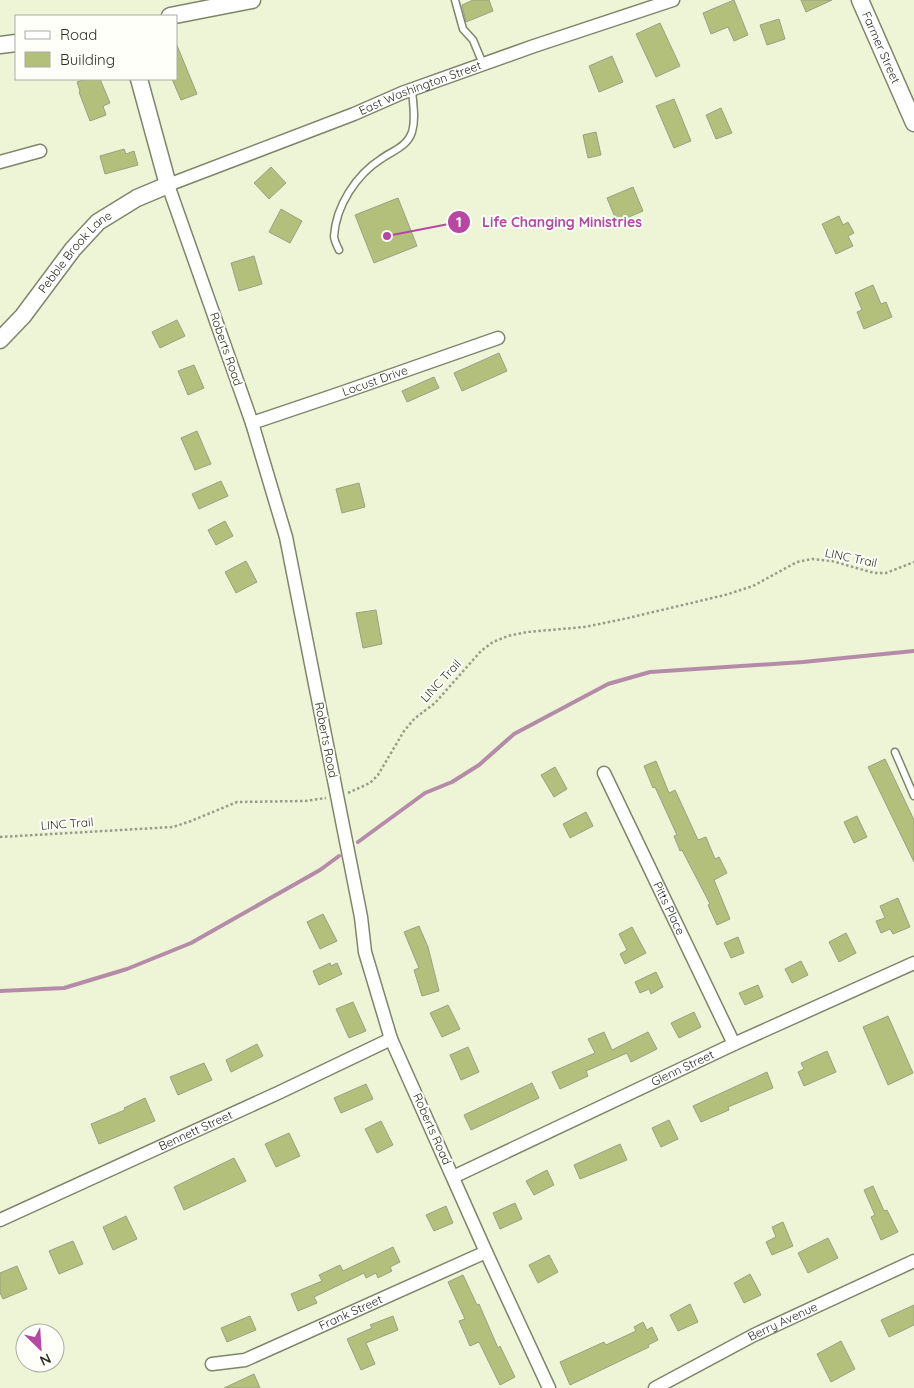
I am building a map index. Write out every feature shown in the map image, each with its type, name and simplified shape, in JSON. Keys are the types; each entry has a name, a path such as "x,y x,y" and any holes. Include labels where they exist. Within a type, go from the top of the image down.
{"street":[{"path":"175,15 252,0"},
{"name":"East Washington Street","path":"168,185 483,64 674,0"},
{"name":"Farmer Street","path":"860,0 914,123"},
{"path":"0,45 15,43"},
{"name":"Roberts Road","path":"139,80 168,185 252,423 286,537 362,917 365,952 391,1039 549,1388"},
{"path":"0,162 40,151"},
{"name":"Pebble Brook Lane","path":"0,340 23,316 73,249 98,222 137,198 168,185"},
{"name":"Locust Drive","path":"252,423 341,394 498,338"},
{"name":"Pitts Place","path":"604,772 734,1044"},
{"name":"Glenn Street","path":"453,1177 734,1044 914,963"},
{"name":"Bennett Street","path":"0,1220 278,1093 391,1039"},
{"name":"Frank Street","path":"212,1364 245,1360 486,1252"},
{"name":"Berry Avenue","path":"655,1388 754,1335 914,1261"}],"lane":[{"path":"456,0 463,30 473,40 483,64"},
{"path":"339,250 334,237 341,206 351,189 362,174 381,158 403,147 412,133 414,117 412,90"},
{"path":"895,752 914,796"}],"path":[{"name":"LINC Trail","path":"0,837 173,827 237,802 305,801 349,793 370,783 378,775 404,732 415,718 435,702 481,651 493,642 508,636 527,632 584,627 725,595 753,586 796,562 812,559 832,561 874,573 886,573 914,562"}],"building":[{"path":"473,0 489,0 493,11 466,22 462,5"},
{"path":"734,0 748,35 734,41 728,27 711,34 703,13"},
{"path":"801,0 832,0 806,12"},
{"path":"779,19 785,39 767,45 760,25"},
{"path":"660,23 680,66 656,77 636,34"},
{"path":"178,48 197,94 181,100 172,80 178,80"},
{"path":"612,56 623,82 599,92 589,66"},
{"path":"82,80 100,80 110,103 103,106 106,115 90,121 77,82"},
{"path":"674,99 691,141 674,148 656,106"},
{"path":"721,108 732,133 716,139 706,115"},
{"path":"596,132 601,155 588,158 583,135"},
{"path":"124,149 126,154 134,151 138,165 105,174 100,156"},
{"path":"271,167 286,183 269,199 254,183"},
{"path":"633,187 643,211 617,222 607,198"},
{"path":"398,198 417,246 374,263 355,215"},
{"path":"281,209 302,221 290,243 269,232"},
{"path":"839,216 843,225 848,222 854,233 848,236 853,246 836,254 822,224"},
{"path":"254,256 262,284 239,291 231,263"},
{"path":"873,285 881,304 886,302 892,317 864,329 857,312 862,310 855,293"},
{"path":"177,320 185,336 160,348 152,332"},
{"path":"499,353 507,371 462,391 454,373"},
{"path":"194,365 204,388 188,395 178,371"},
{"path":"434,377 439,388 407,402 402,391"},
{"path":"197,431 211,464 195,470 181,438"},
{"path":"221,481 228,496 199,509 192,494"},
{"path":"359,483 365,507 342,513 336,489"},
{"path":"225,521 233,536 216,545 208,530"},
{"path":"246,561 257,582 236,593 225,572"},
{"path":"376,610 382,644 363,648 356,613"},
{"path":"885,759 914,820 914,862 868,767"},
{"path":"656,761 669,793 675,790 698,840 706,837 715,859 719,857 727,873 714,880 730,919 717,925 708,905 710,904 682,850 680,851 674,836 677,835 644,766"},
{"path":"555,767 567,789 554,797 541,775"},
{"path":"586,812 593,826 570,838 563,824"},
{"path":"857,816 867,837 854,843 844,822"},
{"path":"898,898 910,927 893,934 890,929 881,933 876,921 885,918 880,906"},
{"path":"323,914 337,941 320,949 307,922"},
{"path":"419,926 428,947 439,991 422,996 414,970 419,968 404,932"},
{"path":"632,927 646,953 625,964 620,954 627,950 619,934"},
{"path":"846,933 856,953 839,962 829,942"},
{"path":"738,937 744,953 731,958 724,943"},
{"path":"801,961 808,975 792,983 785,969"},
{"path":"330,963 331,966 337,963 342,974 319,985 313,971"},
{"path":"656,972 663,987 651,994 649,989 640,993 635,982"},
{"path":"758,985 763,997 745,1005 739,993"},
{"path":"353,1002 366,1031 349,1038 336,1009"},
{"path":"448,1005 460,1029 442,1037 430,1013"},
{"path":"694,1012 701,1027 679,1038 671,1023"},
{"path":"888,1016 913,1073 888,1085 863,1027"},
{"path":"604,1032 612,1050 648,1032 657,1049 631,1062 627,1053 586,1071 588,1076 560,1089 552,1072 595,1053 588,1039"},
{"path":"257,1044 263,1056 231,1072 226,1060"},
{"path":"468,1047 479,1072 461,1080 450,1055"},
{"path":"827,1051 836,1072 804,1086 798,1072 804,1069 801,1063"},
{"path":"204,1063 212,1080 178,1095 170,1077"},
{"path":"767,1072 773,1088 728,1107 729,1110 701,1122 693,1106"},
{"path":"532,1083 539,1098 471,1130 464,1115"},
{"path":"366,1084 373,1099 341,1113 334,1098"},
{"path":"145,1098 155,1121 99,1144 91,1124 125,1110 124,1108"},
{"path":"669,1120 678,1139 661,1147 652,1128"},
{"path":"381,1121 393,1145 377,1153 365,1129"},
{"path":"289,1133 300,1156 276,1167 265,1144"},
{"path":"620,1144 627,1160 580,1179 574,1165"},
{"path":"234,1158 246,1181 184,1210 174,1187"},
{"path":"547,1170 554,1185 534,1195 526,1181"},
{"path":"873,1186 884,1211 887,1210 898,1232 881,1240 871,1217 875,1215 864,1190"},
{"path":"515,1203 522,1219 500,1229 493,1213"},
{"path":"446,1206 453,1223 434,1231 426,1215"},
{"path":"126,1216 137,1239 113,1250 103,1227"},
{"path":"783,1222 793,1246 772,1255 766,1242 776,1237 772,1227"},
{"path":"828,1238 838,1258 808,1273 798,1253"},
{"path":"73,1241 83,1264 59,1274 49,1251"},
{"path":"393,1247 400,1262 390,1267 392,1271 378,1278 376,1273 366,1278 364,1273 314,1297 317,1303 298,1311 291,1294 322,1281 319,1275 340,1265 343,1271"},
{"path":"549,1255 558,1272 538,1283 529,1265"},
{"path":"17,1266 27,1289 3,1299 0,1293 0,1273"},
{"path":"750,1274 761,1295 744,1303 734,1283"},
{"path":"463,1275 477,1305 479,1304 498,1348 500,1346 515,1377 500,1385 479,1342 470,1346 459,1321 465,1319 448,1282"},
{"path":"690,1304 698,1322 678,1331 670,1315"},
{"path":"914,1305 914,1325 889,1337 881,1320"},
{"path":"250,1316 256,1330 227,1342 221,1328"},
{"path":"393,1316 398,1330 366,1343 375,1364 361,1370 347,1339 372,1328 370,1325"},
{"path":"643,1322 647,1330 652,1327 658,1340 648,1345 649,1347 570,1385 560,1362 604,1342 606,1345 636,1331 634,1327"},
{"path":"841,1341 855,1369 831,1382 817,1354"},
{"path":"254,1374 260,1388 224,1388"}],"waterway":[{"path":"358,842 425,793 452,782 479,765 514,734 608,684 650,672 803,662 914,651"},
{"path":"0,991 64,988 127,969 191,943 320,870 339,856"}],"place":[{"name":"Life Changing Ministries","path":"387,236"}]}
